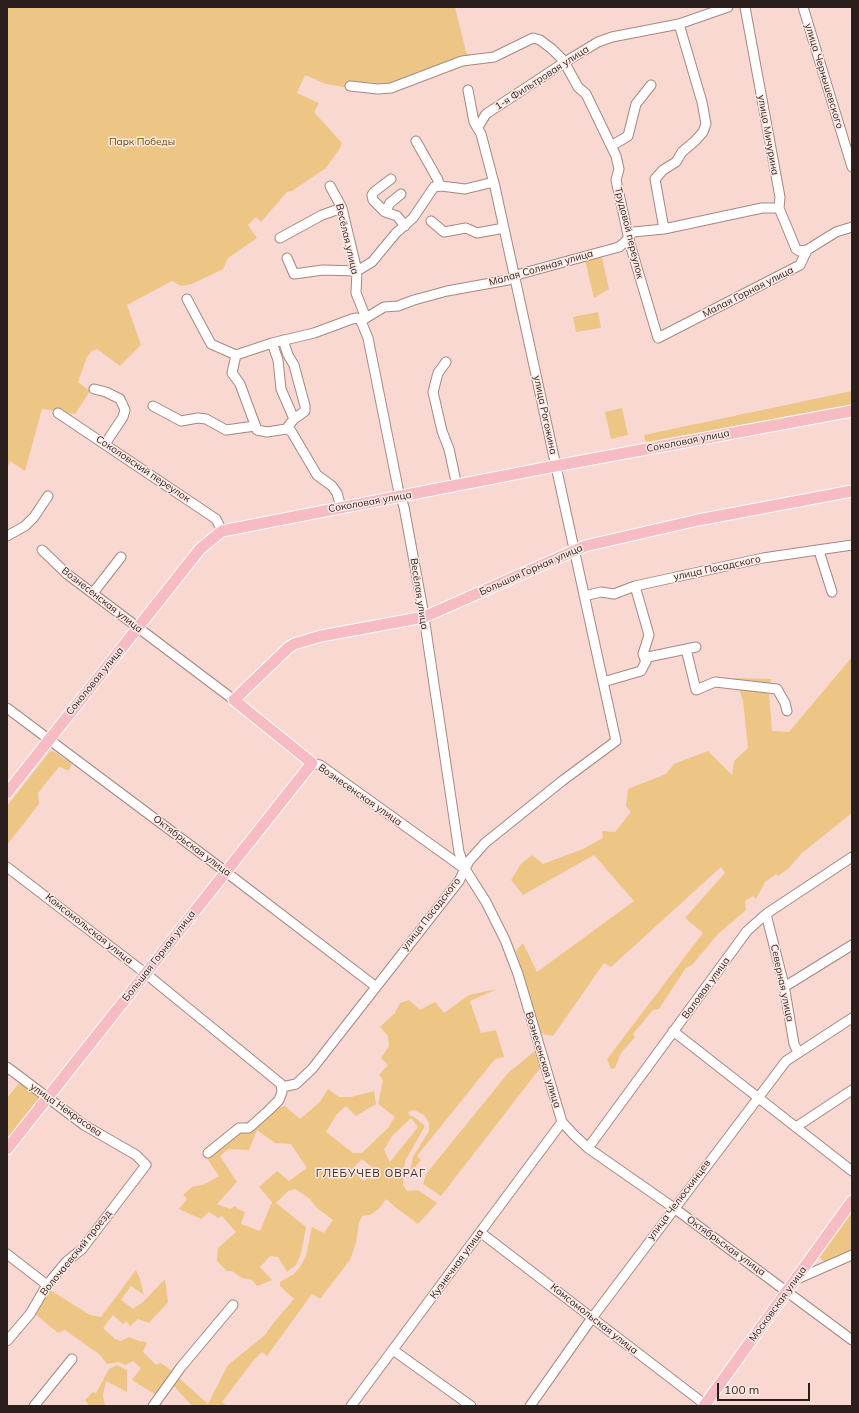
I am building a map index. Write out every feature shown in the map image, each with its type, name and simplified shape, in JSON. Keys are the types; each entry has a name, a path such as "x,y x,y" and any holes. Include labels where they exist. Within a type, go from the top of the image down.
{"main road":[{"name":"Соколовая улица","path":"7,794 200,549 222,531 555,466 852,411"},
{"name":"Большая Горная улица","path":"234,700 294,644 320,636 424,617 575,549 698,520 852,491"},
{"name":"Вознесенская улица","path":"234,700 312,763"},
{"name":"Большая Горная улица","path":"7,1149 312,763"},
{"name":"Московская улица","path":"705,1405 852,1201"}],"street":[{"name":"1-я Фильтровая улица","path":"478,127 486,114 598,42 612,37 679,24 728,7"},
{"name":"улица Мичурина","path":"745,7 780,197 779,208 796,249 799,251 807,250"},
{"name":"улица Чернышевского","path":"803,7 852,167"},
{"path":"664,229 655,179 663,170 676,162 682,152 695,142 703,132 706,124 702,102 679,24"},
{"name":"Трудовой переулок","path":"350,86 378,90 391,88 462,61 494,57 533,38 540,40 565,62 578,87 586,94 618,163 616,180 629,236 658,338"},
{"path":"611,146 628,136 636,104 651,85"},
{"name":"улица Рогожина","path":"468,90 474,122 478,127 494,182 616,741"},
{"path":"416,141 438,180 439,186"},
{"path":"391,179 374,192 372,195 373,200 384,212 397,216 405,226"},
{"path":"287,258 294,274 323,270 357,271 372,262 396,233 405,226 434,187 439,186 465,189 494,182"},
{"name":"Весёлая улица","path":"330,186 342,208 357,271 356,293 368,338 424,617 459,852 464,869"},
{"path":"384,212 390,203 400,194"},
{"path":"280,238 322,215 342,208"},
{"name":"Малая Соляная улица","path":"236,355 272,343 314,333 352,319 364,319 384,308 398,306 447,291 508,280 619,247 629,236 638,231 664,229 762,208 779,208"},
{"path":"431,221 444,232 466,228 477,233 504,228"},
{"name":"Малая Горная улица","path":"658,338 800,265 807,250 836,232 852,227"},
{"path":"187,298 211,344 236,355 232,373 240,384 251,409 257,430 263,432 286,429 291,431 317,475 332,486 337,493 341,507"},
{"path":"283,340 288,355 294,365 306,406 305,411 294,419 286,429"},
{"path":"272,343 278,360 281,389 294,419"},
{"path":"446,362 438,373 433,392 442,431 450,449 457,486"},
{"path":"94,389 106,392 120,399 125,410 123,417 105,444"},
{"path":"153,406 181,421 206,418 226,430 255,426"},
{"name":"Соколовский переулок","path":"58,413 216,520 222,531"},
{"path":"7,536 25,526 34,517 48,496"},
{"name":"улица Посадского","path":"584,596 601,592 614,594 635,586 763,558 852,545"},
{"name":"Вознесенская улица","path":"42,550 67,574 234,700"},
{"path":"819,551 832,592"},
{"path":"93,594 122,557"},
{"path":"635,586 649,634 643,654 646,662"},
{"path":"603,682 641,671 648,657 696,647"},
{"path":"686,649 696,690 716,682 777,689 785,703 787,711"},
{"name":"Октябрьская улица","path":"7,708 375,986"},
{"name":"улица Посадского","path":"282,1085 296,1084 312,1069 375,986 459,881 464,869 485,843 562,781 616,741"},
{"name":"Вознесенская улица","path":"312,763 320,765 464,869 486,902 505,940 518,974 562,1122"},
{"name":"Валовая улица","path":"588,1148 747,931 766,914 852,857"},
{"name":"Комсомольская улица","path":"7,867 145,973 282,1085"},
{"name":"Северная улица","path":"766,914 784,985 794,1044 798,1052"},
{"path":"784,985 789,984 852,945"},
{"name":"улица Челюскинцев","path":"530,1406 592,1318 757,1097 786,1061 852,1018"},
{"path":"673,1031 852,1171"},
{"name":"улица Некрасова","path":"7,1067 84,1124 136,1155 146,1165"},
{"path":"208,1152 239,1128 249,1128 255,1123 279,1100 282,1085"},
{"path":"796,1127 852,1090"},
{"name":"Октябрьская улица","path":"562,1122 588,1148 674,1208 852,1340"},
{"name":"Кузнечная улица","path":"351,1406 562,1122"},
{"name":"Волочаевский проезд","path":"7,1342 30,1314 47,1285 66,1262 82,1248 146,1165"},
{"name":"Комсомольская улица","path":"480,1232 705,1405"},
{"path":"7,1254 47,1285"},
{"path":"795,1280 852,1256"},
{"path":"153,1406 181,1366 233,1305"},
{"path":"394,1350 471,1406"},
{"path":"34,1406 72,1359"}],"green space":[{"name":"Парк Победы","path":"7,7 455,7 466,52 469,56 389,84 351,81 344,87 326,84 305,75 297,93 319,103 314,112 342,143 326,168 292,191 287,192 261,222 256,217 248,225 257,238 228,258 223,269 192,284 181,286 172,281 127,305 141,345 120,366 97,349 92,351 87,357 78,382 90,391 75,414 42,409 25,471 10,461 7,468"},
{"path":"598,257 602,258 609,289 594,298 585,260"},
{"path":"598,312 601,328 576,332 573,317"},
{"path":"852,391 852,406 649,444 645,440 644,435"},
{"path":"622,408 628,435 611,439 605,412"},
{"path":"852,657 852,813 802,853 788,869 778,876 776,874 765,882 756,899 753,896 745,901 746,910 718,934 692,965 686,968 659,1009 653,1010 633,1034 635,1037 621,1053 615,1068 611,1069 607,1059 703,933 685,918 725,873 721,867 611,967 604,963 553,1036 540,1033 516,951 523,943 537,972 634,901 594,855 523,895 511,880 521,864 532,855 543,864 583,849 603,838 602,831 615,832 631,812 626,806 628,789 666,774 674,764 708,751 732,775 734,761 748,748 743,700 735,678 771,679 769,693 772,731 789,732"},
{"path":"50,751 55,752 72,764 69,770 61,767 58,768 38,793 39,804 7,845 7,806"},
{"path":"497,989 470,1001 481,1033 496,1030 504,1057 495,1059 417,1156 421,1160 409,1175 413,1157 429,1131 429,1123 424,1115 414,1110 408,1112 411,1117 413,1116 425,1126 405,1161 403,1185 407,1191 418,1190 437,1203 418,1224 386,1199 379,1209 370,1215 362,1216 359,1223 356,1243 350,1260 320,1299 312,1294 267,1356 262,1352 253,1361 222,1402 227,1406 192,1406 174,1386 174,1382 178,1377 208,1404 228,1365 265,1335 294,1299 280,1286 280,1282 294,1274 300,1267 306,1256 312,1227 324,1233 333,1220 317,1208 310,1199 295,1189 288,1191 276,1203 306,1227 301,1254 296,1265 287,1272 278,1257 270,1256 260,1267 272,1280 257,1286 252,1280 242,1278 232,1271 227,1271 217,1261 218,1248 236,1232 222,1216 218,1218 209,1212 201,1219 179,1209 187,1199 183,1195 192,1187 205,1184 219,1176 206,1157 251,1120 277,1108 285,1106 300,1119 320,1102 328,1089 339,1097 351,1097 374,1091 376,1104 356,1116 346,1106 336,1115 326,1132 353,1153 362,1153 388,1128 395,1117 378,1104 383,1080 379,1075 388,1065 381,1058 389,1046 388,1036 380,1027 395,1013 400,1003 409,1000 420,1010 435,1002 444,1013 469,995","holes":["411,1118 418,1127 390,1162 384,1150 392,1136","257,1130 275,1143 291,1144 307,1168 289,1181 277,1171 259,1187 272,1202 260,1231 241,1224 245,1212 235,1206 230,1209 217,1204 237,1182 220,1156 229,1149 249,1150","362,1159 376,1171 364,1181 351,1170"]},
{"path":"535,1051 541,1067 441,1196 423,1184 426,1174 509,1072"},
{"path":"20,1082 38,1096 40,1100 7,1141 7,1098"},
{"path":"852,1211 852,1252 825,1264 820,1257"},
{"path":"136,1270 144,1295 131,1286 121,1300 133,1309 143,1302 165,1279 168,1302 149,1323 138,1319 130,1326 126,1321 123,1324 113,1315 103,1328 115,1339 121,1341 129,1337 147,1342 143,1352 156,1365 161,1363 172,1371 156,1395 132,1380 141,1368 133,1361 125,1365 119,1362 107,1364 99,1354 65,1330 58,1333 34,1313 39,1303 50,1290 90,1315 101,1317"},
{"path":"117,1365 127,1370 127,1392 106,1381 103,1395 105,1406 87,1406 88,1404 85,1400 93,1392 96,1393 109,1369"}],"district":[{"name":"ГЛЕБУЧЕВ ОВРАГ","path":"371,1174"}]}
